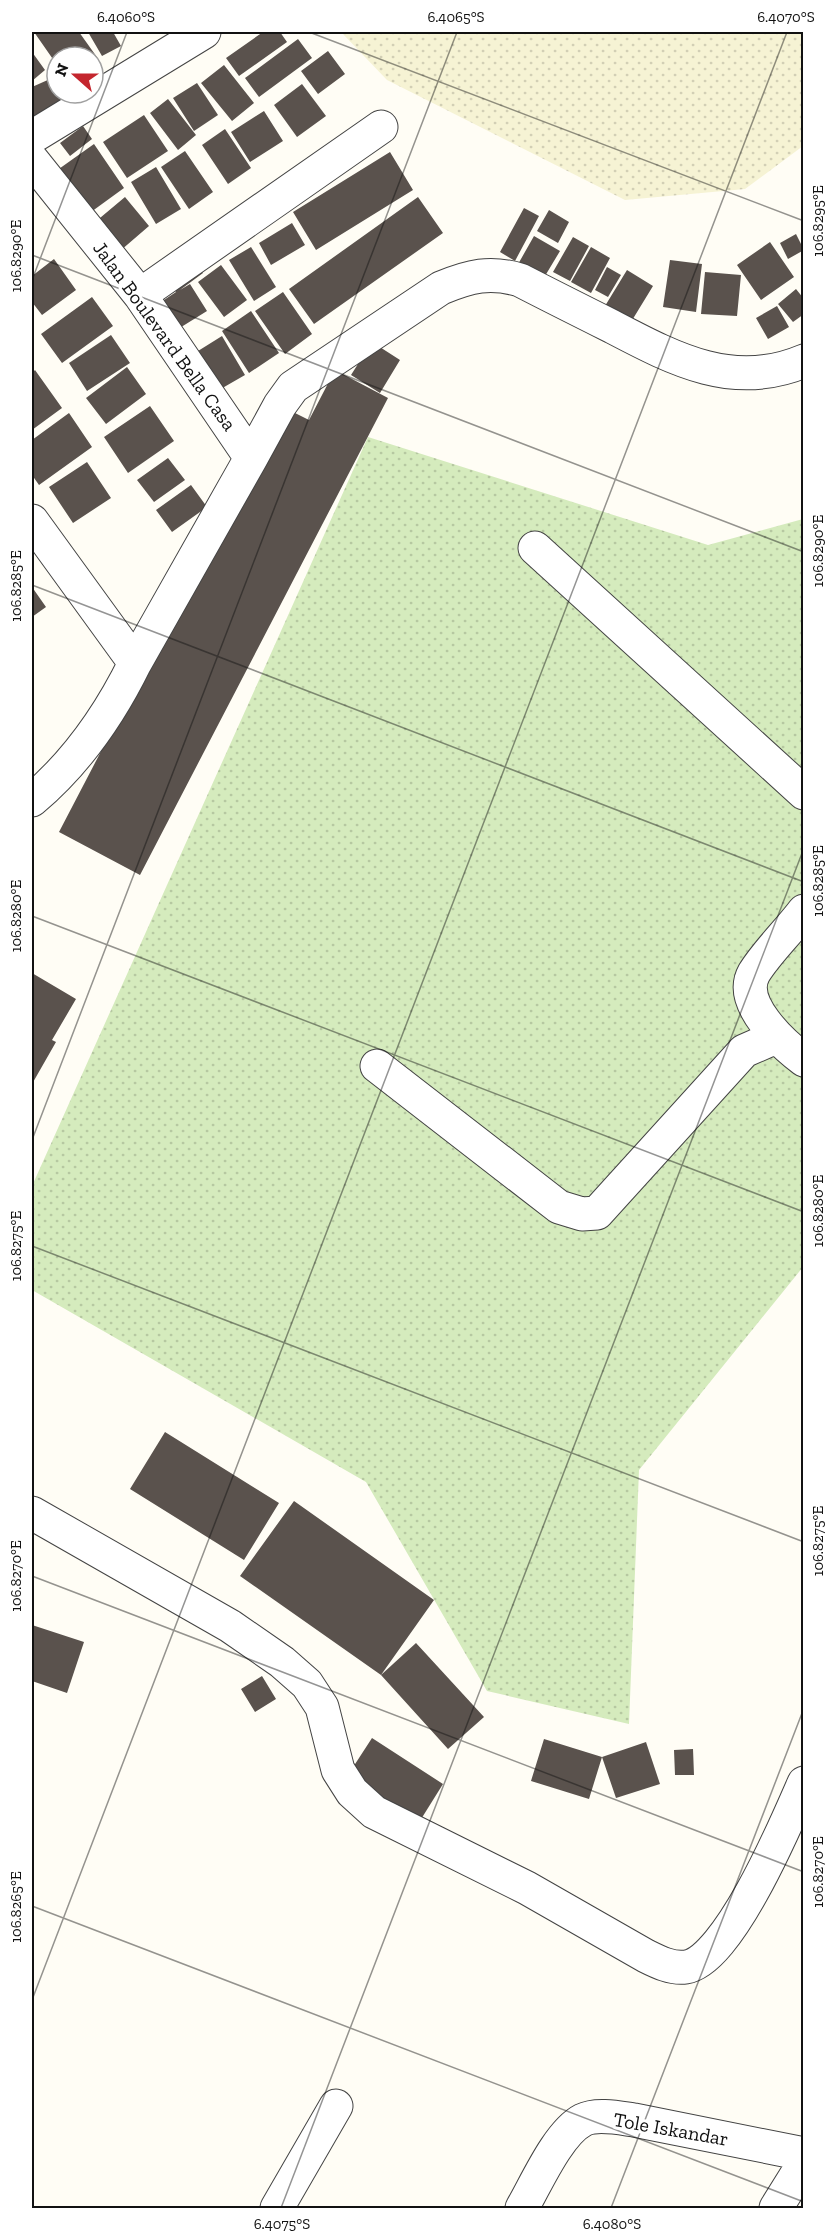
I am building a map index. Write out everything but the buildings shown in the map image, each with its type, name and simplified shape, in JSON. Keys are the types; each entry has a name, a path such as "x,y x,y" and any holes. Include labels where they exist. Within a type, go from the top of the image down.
{"street":[{"path":"32,138 204,32"},
{"path":"140,295 381,127"},
{"name":"Jalan Boulevard Bella Casa","path":"32,160 140,295 251,458"},
{"name":"Jalan Boulevard Bella Casa","path":"32,800 61,774 117,700 135,663 271,419 293,387 441,288 466,277 500,274 520,280 663,353 694,365 723,372 759,374 782,370 804,361"},
{"path":"32,521 135,663"},
{"path":"535,548 804,793"},
{"path":"804,911 753,975 750,990 766,1025 776,1037 804,1060"},
{"path":"377,1066 559,1207 582,1214 597,1213 744,1050 776,1037"},
{"path":"32,1512 230,1626 282,1662 307,1684 322,1707 338,1770 351,1792 374,1812 527,1888 646,1956 667,1965 686,1966 705,1959 731,1928 781,1837 804,1783"},
{"path":"277,2208 336,2106"},
{"name":"Tole Iskandar","path":"522,2208 568,2132 584,2120 606,2117 634,2120 804,2154"},
{"path":"776,2208 804,2163"}],"shaded area":[{"path":"341,32 803,32 803,146 745,189 625,200 387,80"}],"green space":[{"path":"368,437 708,545 803,519 803,1267 639,1470 629,1724 487,1691 366,1482 32,1290 32,1186"}]}
